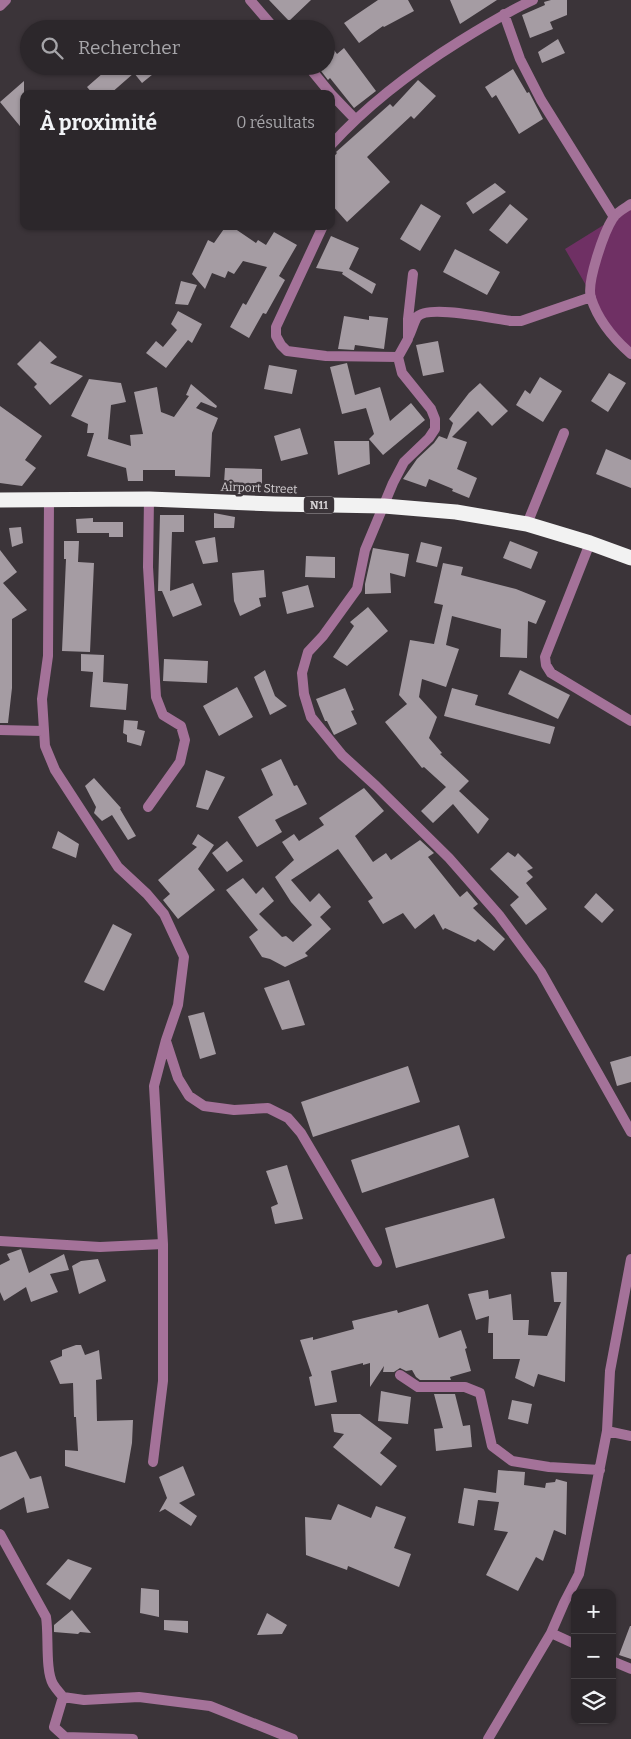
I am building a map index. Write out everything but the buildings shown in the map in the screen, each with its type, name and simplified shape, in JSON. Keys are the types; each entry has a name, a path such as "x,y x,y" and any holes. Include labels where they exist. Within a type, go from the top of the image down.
{"highway":[{"name":"Airport Street","path":"0,500 149,499 384,506 456,512 527,524 590,543 631,558"}],"street":[{"path":"0,6 6,0"},
{"path":"250,0 267,20"},
{"path":"335,141 355,119 424,63 504,14 534,0"},
{"path":"504,14 520,59 541,100 614,217"},
{"path":"315,75 328,90"},
{"path":"335,98 355,119"},
{"path":"631,204 614,217 596,258 591,297 611,334 631,354"},
{"path":"320,230 276,327 276,336 281,345 288,351 326,356 398,357"},
{"path":"408,339 408,319 413,274"},
{"path":"591,297 521,321 445,312 423,313 417,317 398,357 402,373 431,409 435,419 435,429 429,438 404,462 393,483 365,550 357,589 308,652 302,673 304,694 311,717 342,755 450,858 500,914 541,972 631,1132"},
{"path":"527,524 564,433"},
{"path":"148,807 180,762 185,740 181,726 163,715 156,697 148,567 149,499"},
{"path":"50,501 48,656 42,699 45,746 55,770 118,867 147,894 164,914 184,957 178,1005 166,1040 154,1086 163,1244 163,1381 153,1462"},
{"path":"590,543 545,657 546,665 551,673 631,720"},
{"path":"0,730 44,731"},
{"path":"166,1040 178,1078 189,1096 204,1106 234,1110 268,1108 288,1118 301,1133 377,1262"},
{"path":"0,1241 100,1247 163,1244"},
{"path":"488,1739 551,1633 564,1603 580,1574 607,1431 610,1371 631,1259"},
{"path":"400,1375 418,1386 465,1387 480,1393 492,1446 512,1461 549,1467 600,1470"},
{"path":"607,1431 631,1436"},
{"path":"0,1534 46,1617 52,1683 63,1697 84,1700 139,1697 210,1706 293,1739"},
{"path":"551,1633 571,1642"},
{"path":"616,1663 631,1669"},
{"path":"63,1697 54,1727 65,1737 133,1739"}],"shaded area":[{"path":"631,208 631,349 613,332 565,249"}]}
